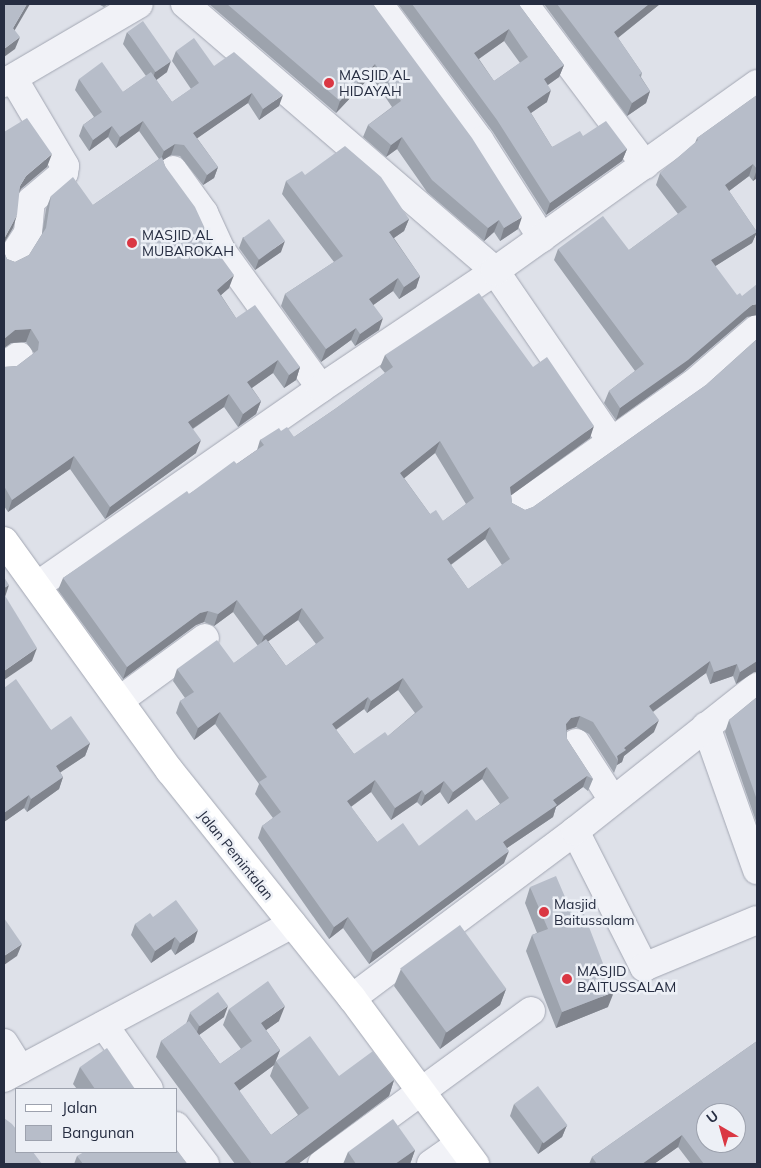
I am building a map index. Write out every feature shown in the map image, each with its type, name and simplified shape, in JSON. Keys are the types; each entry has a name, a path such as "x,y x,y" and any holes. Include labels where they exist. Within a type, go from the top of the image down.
{"main road":[{"name":"Jalan Pemintalan","path":"5,545 38,586 210,824 352,998 468,1154"}],"street":[{"path":"11,259 28,233 31,202 64,174 65,166 8,80 140,4"},
{"path":"186,4 496,271 612,442"},
{"path":"379,4 480,141 542,238"},
{"path":"528,10 645,164"},
{"path":"38,586 321,388 496,271 757,84"},
{"path":"173,170 204,213 221,250 321,388"},
{"path":"520,506 693,384 757,329"},
{"path":"120,700 205,638"},
{"path":"352,998 575,830 757,687"},
{"path":"706,726 757,870"},
{"path":"576,742 613,800"},
{"path":"575,830 644,968 757,920"},
{"path":"4,1043 12,1074 292,924"},
{"path":"322,1164 422,1093 531,1011"},
{"path":"104,1025 148,1088"},
{"path":"178,1129 205,1164"},
{"path":"431,1164 468,1154"}],"building":[{"path":"4,4 27,4 13,28 20,37 4,49"},
{"path":"227,4 373,4 472,138 522,217 504,228 499,220 488,228 432,180 402,137 391,145 368,125 401,101 375,64 340,101"},
{"path":"412,4 520,4 564,65 544,79 551,90 527,107 552,147 580,131 583,136 606,121 627,149 550,203 497,120","holes":["509,29 528,57 494,81 474,53"]},
{"path":"557,4 649,4 614,32 642,73 639,75 650,91 632,103"},
{"path":"143,21 171,61 156,72 127,32"},
{"path":"194,38 214,66 234,52 283,95 263,109 252,93 193,133 218,167 207,175 184,145 175,144 164,151 143,121 120,137 112,126 93,140 83,125 102,112 79,79 102,62 123,92 151,72 172,102 199,83 176,51"},
{"path":"757,95 757,169 753,164 725,185 757,232 711,260 737,295 740,293 742,296 757,284 757,304 752,305 688,360 620,408 609,391 644,364 558,249 603,216 629,250 687,207 660,173 698,140 697,138"},
{"path":"27,118 52,154 26,176 20,186 17,215 4,239 4,132"},
{"path":"345,146 381,177 409,219 389,232 420,276 404,287 398,278 369,299 383,318 360,334 356,328 326,349 285,294 343,256 286,181 302,171 305,175"},
{"path":"162,157 165,166 195,207 213,246 234,275 217,290 236,318 255,305 300,367 289,375 278,360 247,382 261,401 243,414 229,394 188,422 201,440 110,507 74,456 12,500 4,486 4,367 17,366 38,350 39,342 31,329 15,330 4,339 4,252 7,259 15,262 29,255 46,228 51,196 73,177 93,205"},
{"path":"269,219 285,241 259,260 243,238"},
{"path":"479,293 533,367 547,357 594,426 510,487 512,503 525,510 533,507 706,385 757,339 757,661 740,672 737,664 714,672 710,661 649,706 659,720 624,748 626,750 617,756 618,761 593,722 580,716 571,718 566,724 567,739 593,779 587,776 553,800 557,805 503,842 509,851 373,952 348,917 334,927 262,826 281,812 259,782 267,777 220,712 198,728 180,701 194,692 177,669 217,640 234,663 266,639 286,666 324,638 302,608 264,636 237,600 218,614 208,611 200,613 127,667 63,578 187,491 189,494 234,461 237,464 264,445 260,440 279,428 281,431 287,427 294,437 335,409 393,367 385,355","holes":["440,441 474,498 443,521 436,510 430,514 400,473","490,527 510,559 468,589 447,559","403,678 423,707 388,736 385,732 354,754 332,724 368,697 371,701","487,767 509,798 476,821 467,809 419,846 403,823 377,842 347,801 375,780 395,808 422,790 425,795 444,781 453,792"]},
{"path":"4,577 9,585 4,588"},
{"path":"4,594 37,648 4,671"},
{"path":"16,679 51,730 71,716 90,743 56,766 63,777 31,799 29,795 4,813 4,688"},
{"path":"757,697 757,800 729,720"},
{"path":"556,876 574,918 584,914 614,992 562,1012 532,935 548,929 530,887"},
{"path":"176,900 198,930 180,943 175,937 155,951 135,924 150,913 153,917"},
{"path":"4,918 22,944 4,956"},
{"path":"460,925 506,989 447,1032 400,968"},
{"path":"268,981 285,1006 261,1023 280,1050 234,1083 271,1135 309,1108 276,1061 310,1036 339,1076 373,1051 394,1080 283,1164 252,1164 161,1041 189,1021 220,1064 252,1041 229,1009"},
{"path":"218,992 228,1006 200,1026 190,1013"},
{"path":"757,1041 757,1164 704,1164 682,1135 642,1164 597,1164 592,1157"},
{"path":"107,1048 134,1088 94,1088 80,1067"},
{"path":"538,1086 567,1125 544,1143 514,1104"},
{"path":"4,1118 15,1128 15,1153 34,1153 42,1164 4,1164"},
{"path":"393,1119 415,1150 395,1164 356,1164 348,1152"},
{"path":"178,1152 187,1164 83,1164 77,1156 82,1153"}],"place":[{"name":"MASJID AL HIDAYAH","path":"329,83"},
{"name":"MASJID AL MUBAROKAH","path":"132,243"},
{"name":"Masjid Baitussalam","path":"544,912"},
{"name":"MASJID BAITUSSALAM","path":"567,979"}]}
